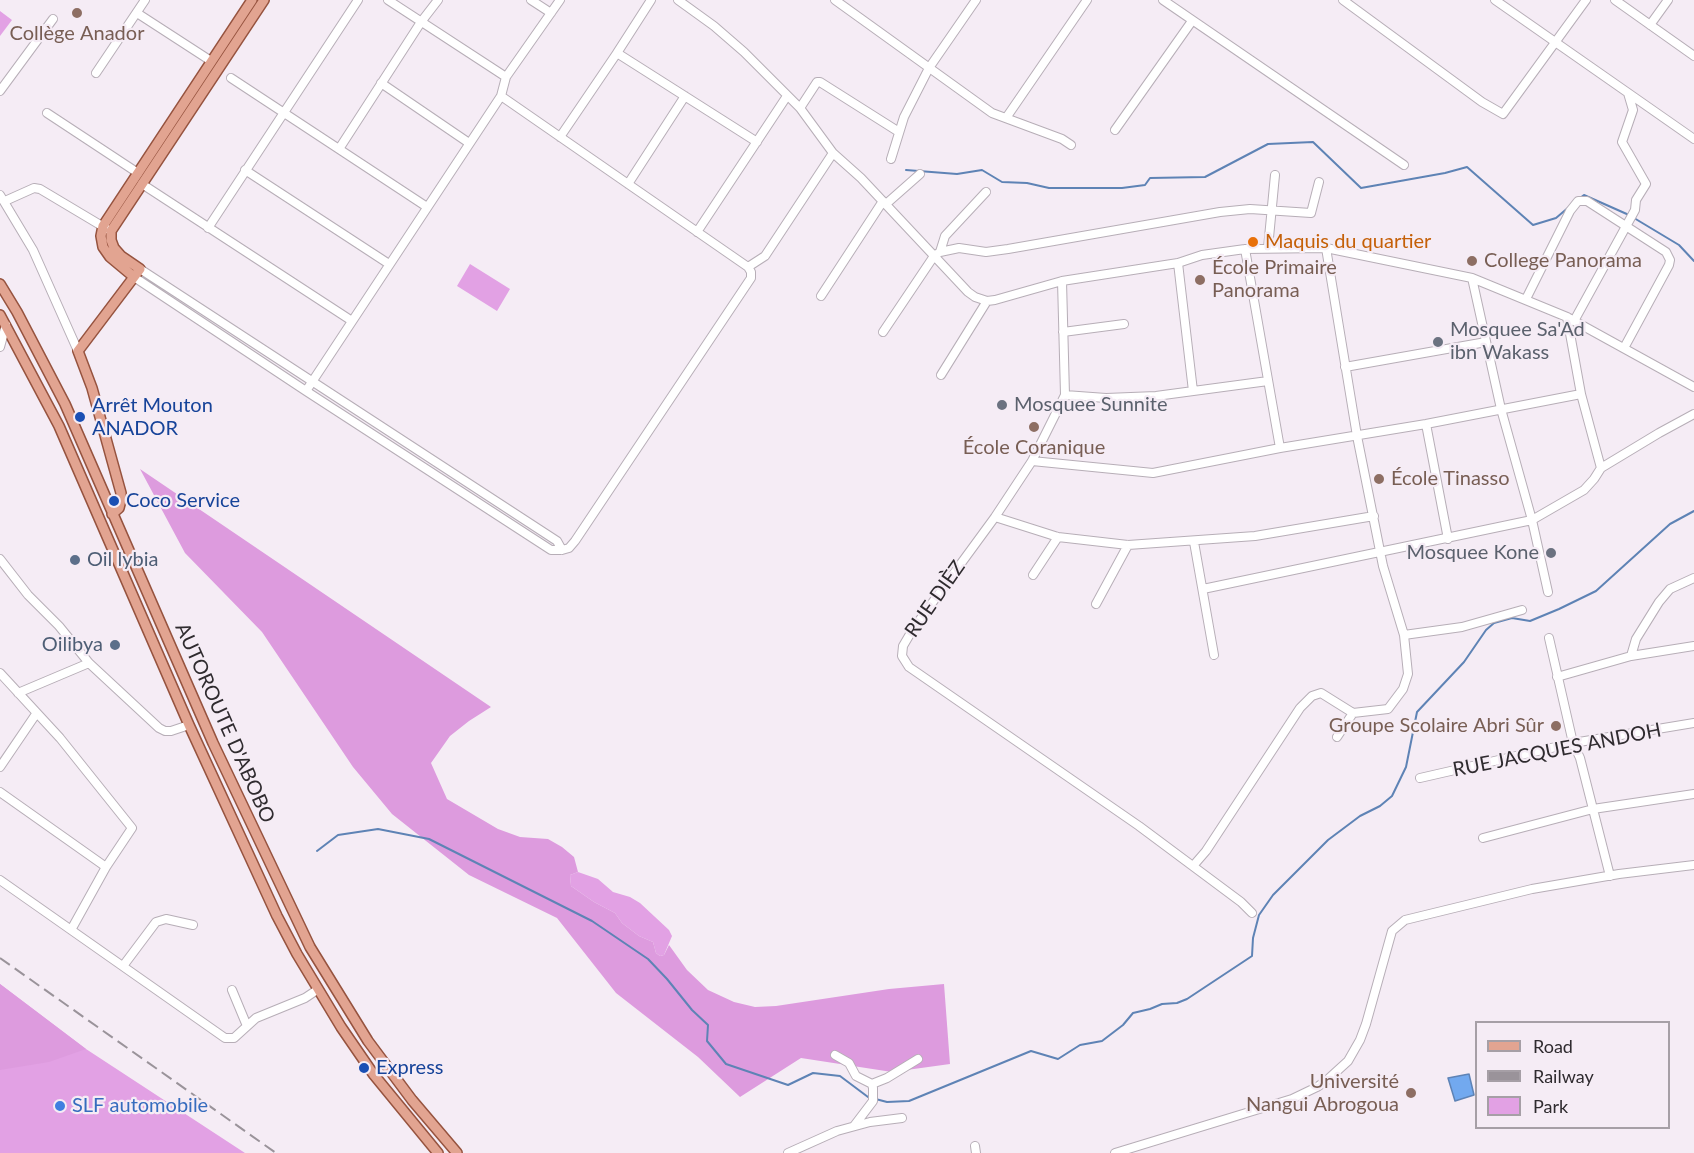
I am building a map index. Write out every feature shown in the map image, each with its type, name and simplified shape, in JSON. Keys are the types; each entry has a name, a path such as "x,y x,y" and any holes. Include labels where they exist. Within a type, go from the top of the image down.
{"main road":[{"path":"107,229 138,173 252,0"},
{"path":"112,514 118,508 121,493 92,388 78,351 137,273 110,257 103,247 101,236 142,184 264,0"},
{"name":"AUTOROUTE D'ABOBO","path":"0,284 65,404 213,743 310,947 368,1041 411,1100 457,1153"},
{"path":"0,315 59,426 189,726 277,916 317,990 374,1075 438,1153"}],"street":[{"path":"96,73 145,0"},
{"path":"208,228 358,0"},
{"path":"388,0 506,76"},
{"path":"339,149 421,22 438,0"},
{"path":"531,0 551,13"},
{"path":"306,391 501,96 506,76 560,0"},
{"path":"561,136 651,0"},
{"path":"678,0 714,26 744,52 800,108 833,153 937,254 968,292 987,301 1062,281 1178,263 1202,255 1245,249 1326,248 1472,278 1570,319 1694,387"},
{"path":"835,0 992,113 1062,139 1071,145"},
{"path":"891,159 910,105 929,68 976,0"},
{"path":"1006,118 1087,0"},
{"path":"1343,0 1501,114 1506,111 1586,0"},
{"path":"1495,0 1694,139"},
{"path":"1615,0 1694,56"},
{"path":"1650,25 1668,0"},
{"path":"1166,1 1404,165"},
{"path":"137,13 211,61"},
{"path":"0,91 52,19"},
{"path":"1115,130 1192,21"},
{"path":"617,53 757,142"},
{"path":"231,78 427,207"},
{"path":"800,108 817,82 820,82 899,132"},
{"path":"381,83 470,143"},
{"path":"1601,468 1581,394 1570,319 1635,209 1634,204 1646,184 1622,142 1633,111 1628,93"},
{"path":"137,273 306,391 551,550 569,548 576,541 751,278 751,272 748,267 501,96"},
{"path":"628,184 685,96"},
{"path":"697,232 787,96"},
{"path":"47,113 138,173"},
{"path":"748,267 765,256 833,153"},
{"path":"245,171 389,264"},
{"path":"821,296 885,203 920,174"},
{"path":"1268,248 1275,175"},
{"path":"937,254 959,248 986,252 1008,249 1209,213 1250,209 1311,213 1319,182"},
{"path":"142,184 352,321"},
{"path":"78,351 33,250 3,198 34,188 40,189 107,229"},
{"path":"883,332 937,254 945,236 986,192"},
{"path":"1526,299 1570,211 1578,201 1587,201 1666,252 1670,260 1624,348"},
{"path":"1252,913 1193,866 1206,851 1300,708 1312,696 1321,693 1353,713 1388,709 1403,689 1408,674 1404,635 1380,552 1357,436 1326,248"},
{"path":"1245,249 1280,448"},
{"path":"1178,263 1193,391"},
{"path":"137,273 313,381 557,541 562,550"},
{"path":"1472,278 1501,409 1532,520 1548,592"},
{"name":"RUE DIÈZ","path":"1062,281 1065,395 1032,461 995,517 913,628 903,645 902,656 909,667 1193,866"},
{"path":"941,375 987,301"},
{"path":"1064,332 1124,324"},
{"path":"0,347 6,325"},
{"path":"1345,367 1486,342"},
{"path":"1065,395 1106,398 1156,396 1268,381"},
{"path":"1032,461 1153,473 1581,394"},
{"path":"1203,589 1532,520 1584,490 1601,468 1694,414"},
{"path":"1426,424 1448,539"},
{"path":"995,517 1058,537 1128,545 1256,536 1374,516"},
{"path":"1033,575 1058,537"},
{"path":"1194,542 1214,655"},
{"path":"1096,604 1128,545"},
{"path":"0,559 28,595 59,626 89,663 159,728 171,731 189,726"},
{"path":"1630,656 1636,639 1659,602 1670,589 1694,578"},
{"path":"1404,635 1462,627 1522,610"},
{"path":"1549,638 1573,743 1580,758 1610,876"},
{"path":"1557,676 1630,656 1694,646"},
{"path":"18,693 89,663"},
{"path":"0,673 60,738 132,828 106,867 71,930"},
{"path":"1337,737 1353,713"},
{"path":"0,767 36,714"},
{"name":"RUE JACQUES ANDOH","path":"1420,778 1573,743 1694,723"},
{"path":"0,792 106,867"},
{"path":"1483,838 1593,809 1694,794"},
{"path":"1115,1153 1292,1099 1326,1081 1348,1061 1360,1040 1392,931 1405,920 1532,890 1610,876 1694,865"},
{"path":"0,880 225,1038 234,1038 256,1018 305,998 317,990"},
{"path":"123,966 156,922 166,919 193,925"},
{"path":"232,990 247,1026"},
{"path":"835,1055 849,1063 856,1076 873,1086"},
{"path":"873,1086 918,1059"},
{"path":"854,1126 873,1101 873,1086"},
{"path":"788,1153 814,1140 854,1126 902,1118"}],"green space":[{"path":"0,11 12,20 0,36"},
{"path":"470,264 510,289 497,311 457,286"},
{"path":"578,872 598,879 613,892 640,903 669,930 672,936 664,955 660,956 656,953 653,942 639,936 622,923 615,913 571,886 570,875"},
{"path":"0,984 86,1049 245,1153 0,1153"}],"shaded area":[{"path":"140,469 491,707 450,736 431,763 447,799 498,829 520,837 548,839 562,847 574,857 578,872 570,875 571,886 615,913 622,923 639,936 653,942 656,953 660,956 664,955 669,945 687,970 708,990 734,1002 755,1007 944,984 950,1064 892,1072 801,1058 740,1097 698,1057 616,993 557,918 469,875 392,814 353,767 262,632 185,553"},
{"path":"0,984 86,1049 49,1062 0,1070"}],"water":[{"path":"1469,1074 1474,1095 1455,1101 1448,1078"}],"waterway":[{"path":"906,170 957,174 982,170 1002,182 1027,183 1049,188 1122,188 1145,185 1150,178 1205,177 1268,144 1313,142 1361,188 1467,167 1533,225 1556,218 1569,207"},
{"path":"1580,198 1584,195 1629,215"},
{"path":"1634,218 1679,245 1694,261"},
{"path":"317,851 338,835 378,829 429,839 592,921 648,959 708,1025 707,1041 726,1064 788,1085 813,1073 840,1076 868,1097 887,1102 909,1101 1031,1051 1058,1059 1080,1045 1102,1041 1123,1025 1133,1013 1187,999 1252,956 1253,938 1259,915 1273,895 1328,840 1392,796 1406,767 1417,712 1464,662 1486,630 1494,623 1512,618 1530,621 1596,591 1670,524 1694,511"}],"railway":[{"path":"0,958 276,1153"}],"place":[{"name":"Collège Anador","path":"77,13"},
{"name":"Maquis du quartier","path":"1253,242"},
{"name":"College Panorama","path":"1472,261"},
{"name":"École Primaire Panorama","path":"1200,280"},
{"name":"Mosquee Sa'Ad ibn Wakass","path":"1438,342"},
{"name":"Mosquee Sunnite","path":"1002,405"},
{"name":"Arrêt Mouton ANADOR","path":"80,417"},
{"name":"École Coranique","path":"1034,427"},
{"name":"École Tinasso","path":"1379,479"},
{"name":"Coco Service","path":"114,501"},
{"name":"Mosquee Kone","path":"1551,553"},
{"name":"Oil lybia","path":"75,560"},
{"name":"Oilibya","path":"115,645"},
{"name":"Groupe Scolaire Abri Sûr","path":"1556,726"},
{"name":"Express","path":"364,1068"},
{"name":"Université Nangui Abrogoua","path":"1411,1093"},
{"name":"SLF automobile","path":"60,1106"}]}
